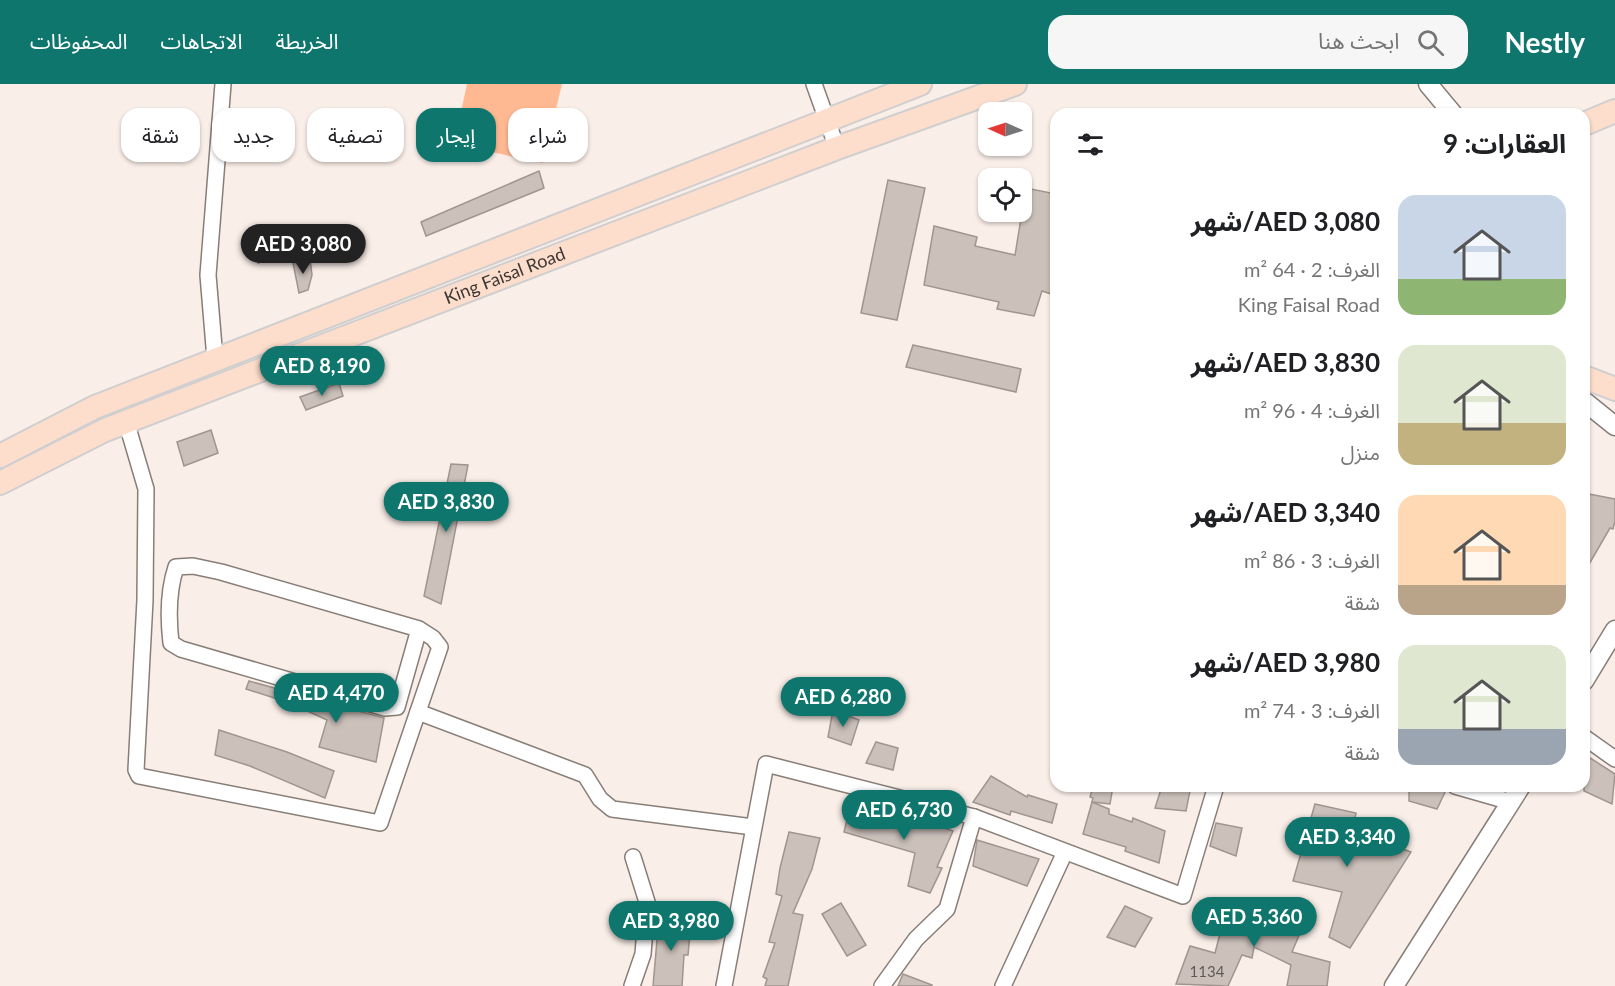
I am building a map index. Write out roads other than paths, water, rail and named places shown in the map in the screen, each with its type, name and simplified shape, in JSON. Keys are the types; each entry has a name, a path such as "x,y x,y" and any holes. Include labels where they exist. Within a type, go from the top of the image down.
{"main road":[{"name":"King Faisal Road","path":"0,456 95,407 825,119 920,84"},
{"name":"King Faisal Road","path":"0,483 126,422 837,148 1015,84"},
{"path":"1590,121 1615,111"},
{"path":"1590,379 1615,389"}],"street":[{"path":"215,359 208,275 223,84"},
{"path":"814,84 837,148"},
{"path":"1428,84 1448,108"},
{"path":"1590,406 1615,426"},
{"path":"126,422 146,489 145,600 136,770 139,776 380,823 440,646 434,638 419,629 193,566 176,567 171,584 171,643 181,649 385,708 397,707 419,629"},
{"path":"1590,671 1615,630"},
{"path":"418,712 585,775 600,799 612,809 753,827"},
{"path":"1590,741 1615,759"},
{"path":"724,986 766,764 974,817 1183,896 1214,792"},
{"path":"1476,792 1511,802"},
{"path":"1394,986 1517,792"},
{"path":"882,986 915,939 947,909 974,817"},
{"path":"1003,986 1065,852"},
{"path":"632,986 643,954 647,902 633,857"}]}
